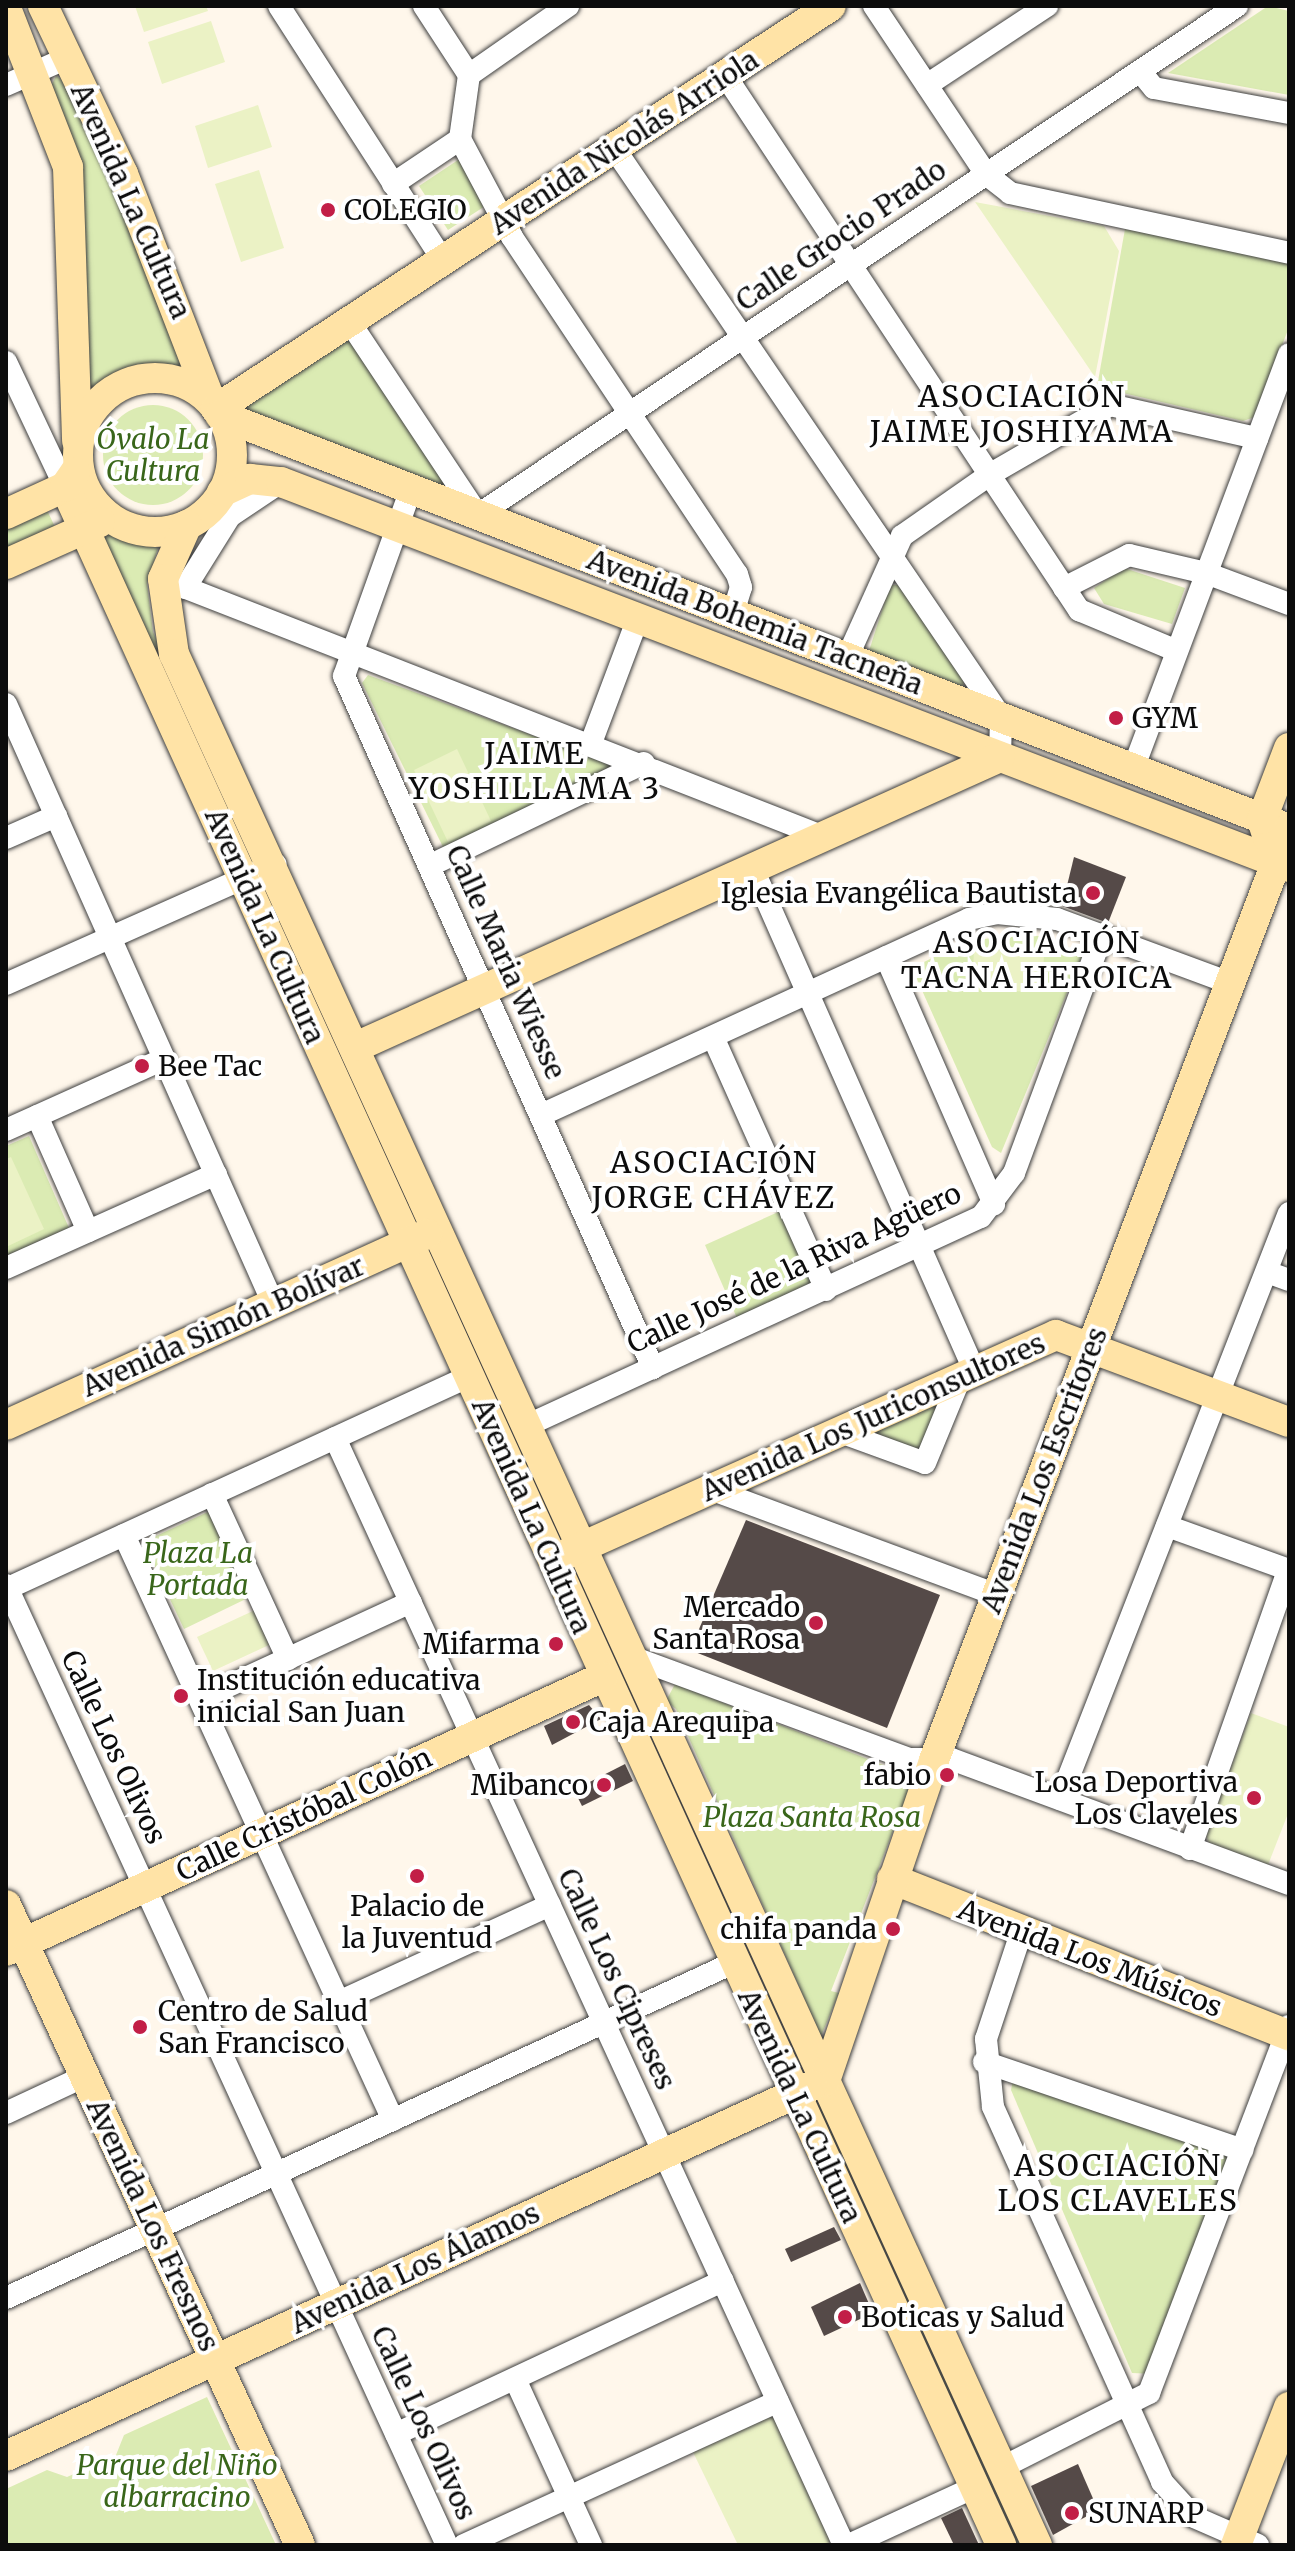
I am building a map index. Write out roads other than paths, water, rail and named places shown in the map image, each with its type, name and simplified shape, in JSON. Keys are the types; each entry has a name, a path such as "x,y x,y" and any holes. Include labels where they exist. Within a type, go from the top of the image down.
{"street":[{"name":"Avenida La Cultura","path":"43,6 123,174 215,408"},
{"path":"279,6 443,260"},
{"path":"424,6 469,75 460,139 505,220 737,574 741,587 733,614"},
{"name":"Avenida Nicolás Arriola","path":"215,408 831,6"},
{"path":"874,6 986,174 1010,193 1289,253"},
{"path":"927,85 1047,6"},
{"name":"Calle Grocio Prado","path":"478,515 1237,6"},
{"path":"469,75 566,7"},
{"name":"Avenida La Cultura","path":"6,8 35,73 68,167 74,468 244,878 603,1677 1001,2545"},
{"path":"6,85 67,58"},
{"path":"1140,71 1154,88 1289,113"},
{"path":"725,75 1064,588 1085,615 1177,651"},
{"path":"393,184 460,139"},
{"path":"358,1046 1000,757 1001,717 614,148"},
{"path":"349,321 478,515"},
{"path":"1133,769 1289,354"},
{"path":"6,362 74,468"},
{"path":"6,514 74,468 95,406 136,380 184,383 215,408 232,454 222,492 187,525 174,584"},
{"path":"847,658 889,554 902,536 989,475 1110,405 1257,438"},
{"name":"Avenida Bohemia Tacneña","path":"215,408 411,489 1282,826"},
{"name":"Avenida Bohemia Tacneña","path":"222,492 250,479 281,482 1283,865"},
{"path":"174,584 230,516 281,482"},
{"name":"Calle Maria Wiesse","path":"411,489 400,527 349,653 344,676 653,1368"},
{"path":"6,564 97,524 147,531 187,525"},
{"path":"1064,588 1129,555 1206,573 1289,604"},
{"name":"Avenida La Cultura","path":"174,584 174,654 275,864 441,1228 581,1547 1037,2545"},
{"path":"174,584 644,763 824,837"},
{"path":"591,743 638,618"},
{"path":"6,704 273,1303"},
{"name":"Avenida Los Escritores","path":"825,2081 934,1760 1230,983 1283,865 1282,826 1289,748"},
{"path":"431,865 644,763"},
{"path":"6,838 56,816"},
{"path":"6,984 275,864"},
{"path":"753,869 922,1248 967,1375 925,1463 840,1432"},
{"path":"541,1115 969,919 997,913 1029,913 1102,935 1230,983"},
{"name":"Calle José de la Riva Agüero","path":"528,1425 922,1248 994,1204 1014,1173 1102,935"},
{"path":"886,957 994,1204"},
{"path":"713,1037 826,1290"},
{"path":"6,1130 164,1059"},
{"path":"37,1116 88,1231"},
{"path":"6,1268 216,1174"},
{"path":"1060,1799 1289,1213"},
{"name":"Avenida Simón Bolívar","path":"6,1425 441,1228"},
{"path":"1267,1272 1289,1280"},
{"name":"Avenida Los Juriconsultores","path":"551,1561 1056,1335 1289,1422"},
{"path":"7,1587 470,1376"},
{"name":"Calle Los Cipreses","path":"335,1438 847,2545"},
{"path":"713,1490 997,1595"},
{"path":"212,1494 288,1659"},
{"path":"1167,1526 1289,1570 1190,1849"},
{"path":"124,1535 393,2120"},
{"name":"Calle Los Olivos","path":"7,1587 447,2545"},
{"path":"200,1699 411,1602"},
{"path":"632,1657 909,1759 951,1759 1289,1884"},
{"name":"Calle Cristóbal Colón","path":"15,1947 603,1677"},
{"name":"Avenida Los Músicos","path":"892,1879 1021,1933 1288,2032"},
{"name":"Avenida Los Fresnos","path":"6,1905 15,1947 85,2076 300,2545"},
{"path":"339,2002 550,1905"},
{"path":"1021,1933 997,1993 984,2062 993,2107 1170,2495 1194,2517 1244,2542 1287,2416"},
{"path":"6,2298 733,1963"},
{"path":"1003,2467 1128,2408 1149,2393 1288,2032"},
{"path":"984,2062 1242,2150"},
{"path":"6,2113 85,2076"},
{"name":"Avenida Los Álamos","path":"6,2456 825,2081"},
{"path":"396,2434 723,2281"},
{"path":"515,2379 591,2545"},
{"path":"464,2545 778,2401"},
{"path":"847,2545 975,2487"}],"place":[{"name":"COLEGIO","path":"328,210"},
{"name":"GYM","path":"1116,718"},
{"name":"Iglesia Evangélica Bautista","path":"1093,893"},
{"name":"Bee Tac","path":"142,1066"},
{"name":"Mercado Santa Rosa","path":"816,1623"},
{"name":"Mifarma","path":"556,1644"},
{"name":"Institución educativa inicial San Juan","path":"181,1696"},
{"name":"Caja Arequipa","path":"573,1722"},
{"name":"fabio","path":"947,1775"},
{"name":"Mibanco","path":"604,1785"},
{"name":"Losa Deportiva Los Claveles","path":"1254,1798"},
{"name":"Palacio de la Juventud","path":"417,1876"},
{"name":"chifa panda","path":"893,1929"},
{"name":"Centro de Salud San Francisco","path":"140,2027"},
{"name":"Boticas y Salud","path":"845,2317"},
{"name":"SUNARP","path":"1072,2513"}],"district":[{"name":"ASOCIACIÓN JAIME JOSHIYAMA","path":"1022,413"},
{"name":"JAIME YOSHILLAMA 3","path":"535,770"},
{"name":"ASOCIACIÓN TACNA HEROICA","path":"1037,959"},
{"name":"ASOCIACIÓN JORGE CHÁVEZ","path":"714,1179"},
{"name":"ASOCIACIÓN LOS CLAVELES","path":"1118,2182"}],"park label":[{"name":"Óvalo La Cultura","path":"153,455"},
{"name":"Plaza La Portada","path":"198,1569"},
{"name":"Plaza Santa Rosa","path":"812,1817"},
{"name":"Parque del Niño albarracino","path":"177,2481"}]}
